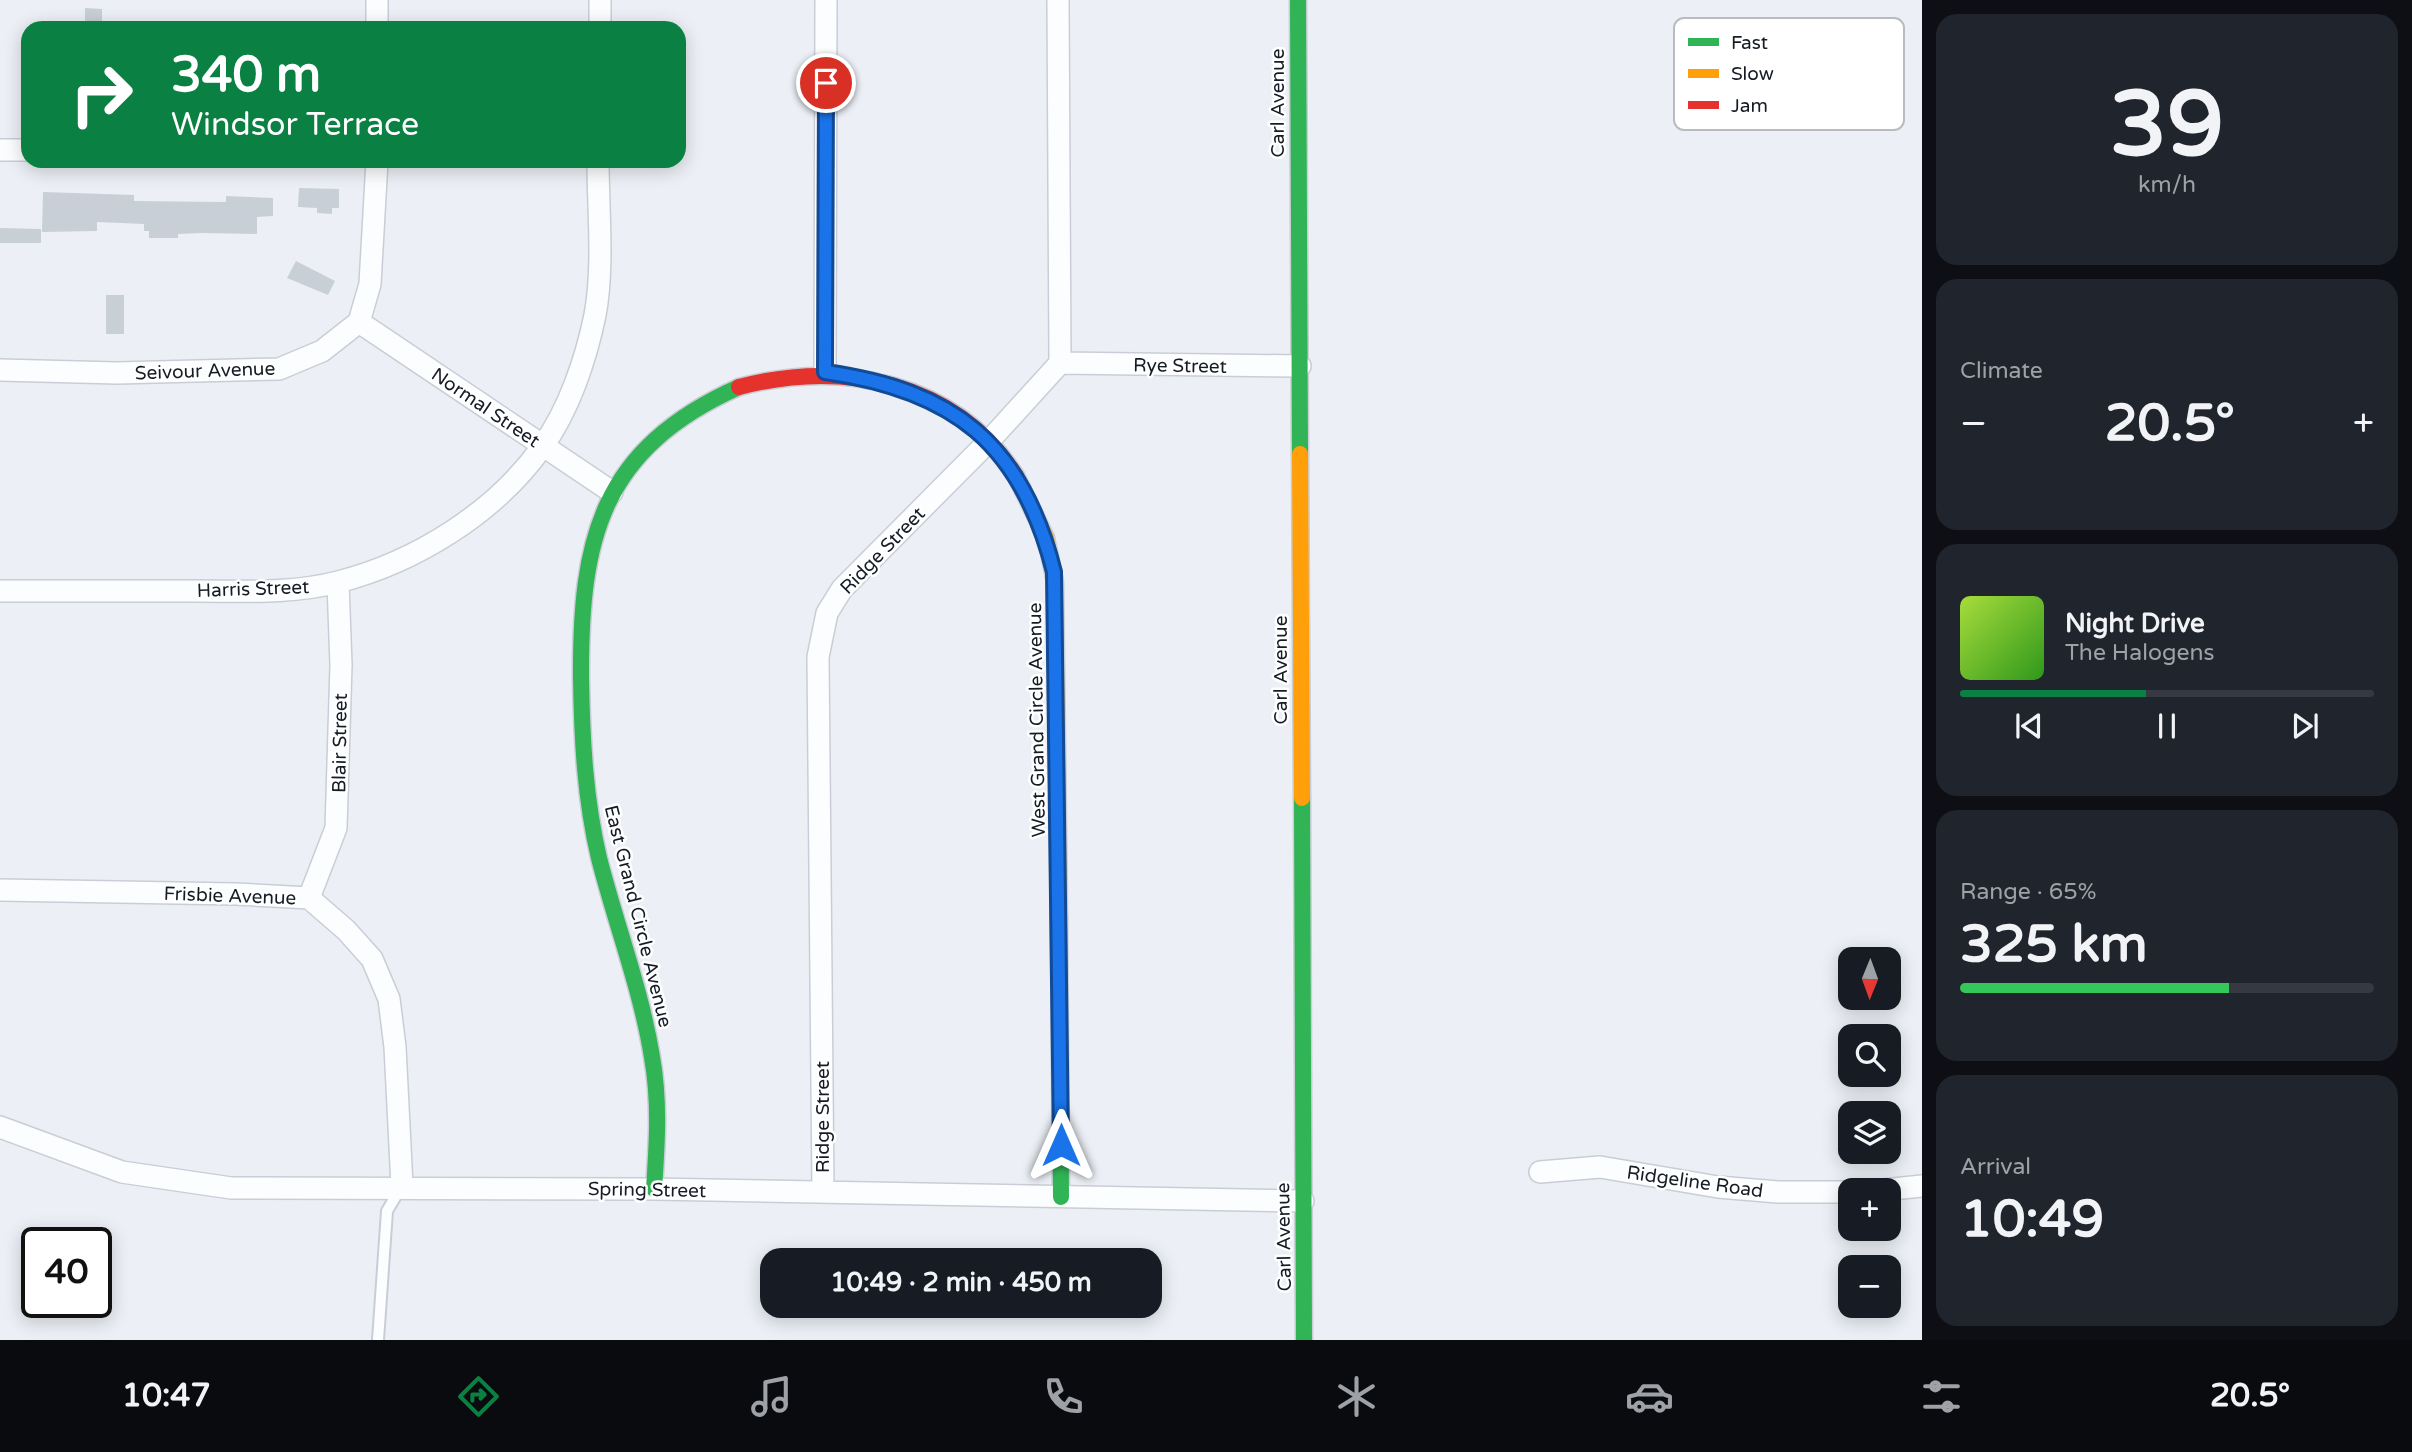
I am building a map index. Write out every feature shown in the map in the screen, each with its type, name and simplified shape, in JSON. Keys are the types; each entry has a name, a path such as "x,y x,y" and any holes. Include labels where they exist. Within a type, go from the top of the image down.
{"street":[{"path":"377,0 377,21"},
{"path":"600,0 600,21"},
{"path":"825,372 826,0"},
{"path":"1058,0 1060,363"},
{"name":"Carl Avenue","path":"1298,0 1304,1340"},
{"path":"0,150 21,150"},
{"path":"359,322 370,284 377,168"},
{"name":"Harris Street","path":"0,591 280,591 338,583 384,567 432,544 485,506 543,446 583,359 595,312 598,168"},
{"name":"Seivour Avenue","path":"0,370 117,373 279,369 322,351 359,322"},
{"name":"Normal Street","path":"359,322 612,492"},
{"name":"Rye Street","path":"1060,363 1300,366"},
{"name":"Ridge Street","path":"823,1192 818,657 827,613 842,589 989,441 1060,363"},
{"name":"West Grand Circle Avenue","path":"825,372 873,379 918,395 963,418 989,441 1021,486 1038,520 1054,572 1061,1197"},
{"name":"East Grand Circle Avenue","path":"654,1189 659,1134 650,1052 590,818 582,730 581,616 592,546 612,492 638,455 670,426 714,396 759,379 825,372"},
{"name":"Blair Street","path":"309,898 336,828 341,678 338,583"},
{"name":"Frisbie Avenue","path":"0,890 236,894 309,898 346,930 372,959 389,999 396,1047 402,1186"},
{"name":"Spring Street","path":"0,1127 122,1172 231,1188 402,1186 654,1189 1303,1201"},
{"name":"Ridgeline Road","path":"1540,1172 1600,1167 1718,1187 1778,1192 1838,1192"},
{"path":"1901,1188 1922,1186"}],"lane":[{"path":"379,1340 387,1211 402,1186"}],"building":[{"path":"85,8 102,9 102,21 85,21"},
{"path":"299,188 339,189 339,208 332,208 332,214 317,213 317,208 298,207"},
{"path":"43,192 134,195 134,201 226,202 226,196 273,198 273,216 257,217 257,234 202,233 178,234 178,238 149,238 149,231 144,231 144,224 97,222 97,231 42,232"},
{"path":"0,228 41,229 41,243 0,243"},
{"path":"296,261 335,281 328,295 287,278"},
{"path":"106,295 124,295 124,334 106,334"}],"traffic: fast":[{"path":"1298,0 1300,454"},
{"path":"654,1189 657,1139 655,1074 635,982 599,858 587,792 581,679 586,583 594,541 608,503 628,469 656,439 693,412 739,387"},
{"path":"1302,798 1304,1340"},
{"path":"1059,919 1061,1197"}],"traffic: slow":[{"path":"1300,454 1302,798"},
{"path":"1016,476 1046,538 1055,582 1059,919"}],"traffic: jam":[{"path":"739,387 778,379 817,376 856,378 893,386 929,399 961,418 991,444 1016,476"}],"route":[{"path":"826,83 825,372 873,379 918,395 963,418 989,441 1021,486 1044,531 1054,572 1057,642 1061,1145"}]}
